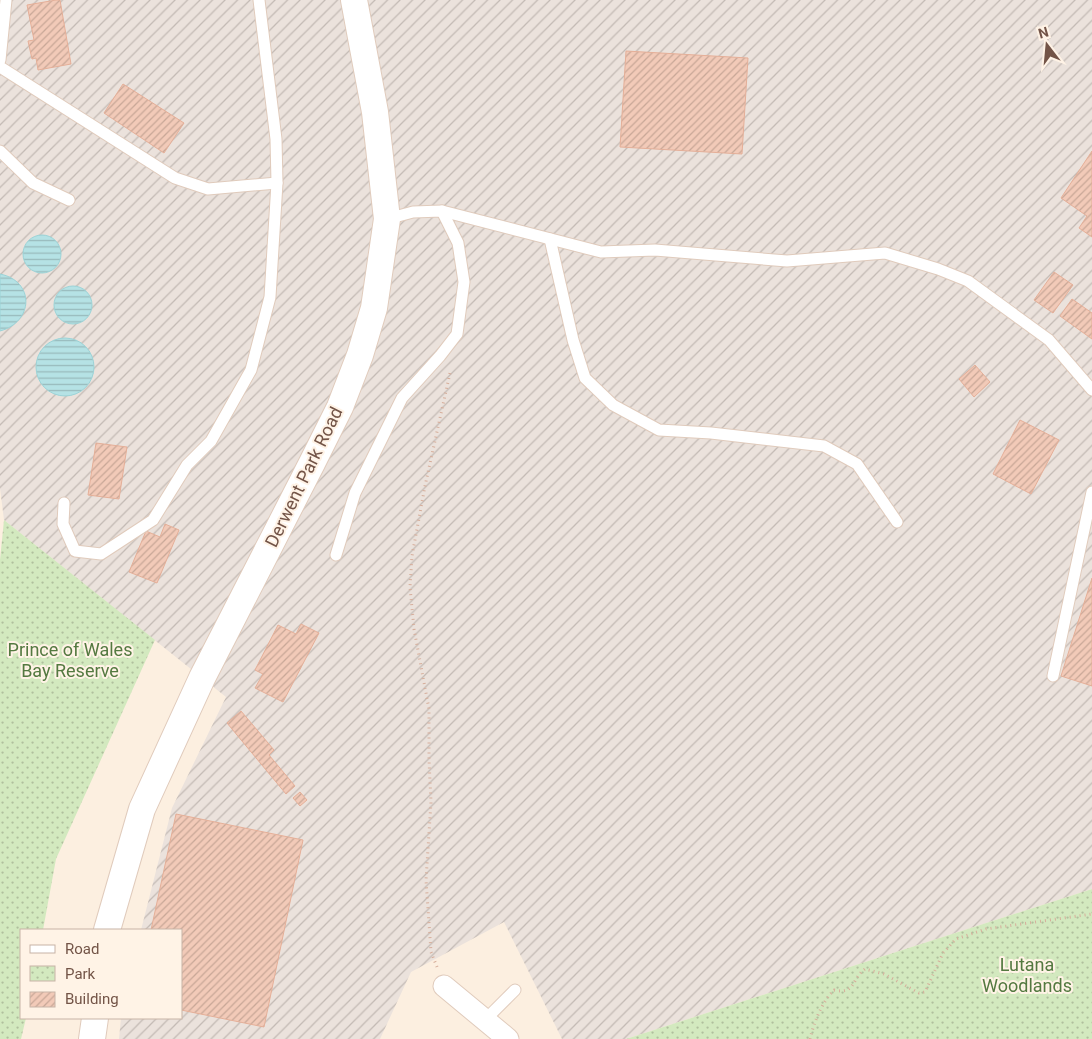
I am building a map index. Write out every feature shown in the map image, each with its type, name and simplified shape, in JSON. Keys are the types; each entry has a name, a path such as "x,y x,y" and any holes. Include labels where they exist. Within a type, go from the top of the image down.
{"street":[{"name":"Derwent Park Road","path":"107,929 142,809 202,678 340,407 360,356 374,308 387,219 375,112 354,0"},
{"path":"444,986 508,1039"},
{"path":"92,1039 95,1019"}],"lane":[{"path":"0,60 6,0"},
{"path":"64,503 63,524 75,551 101,554 153,520 187,465 211,441 251,370 270,297 277,183 276,139 259,0"},
{"path":"0,67 175,178 208,189 277,183"},
{"path":"0,151 33,183 69,200"},
{"path":"387,219 413,212 442,211 601,252 655,250 787,261 885,253 938,269 968,281 1049,340 1092,390"},
{"path":"336,555 355,493 402,398 457,334 464,282 458,243 442,211"},
{"path":"550,239 573,340 585,378 613,405 659,430 711,433 824,446 857,464 897,522"},
{"path":"1053,676 1092,492"},
{"path":"486,1019 515,990"}],"path":[{"path":"444,986 431,952 426,880 431,802 429,709 414,629 410,587 412,556 425,486 450,372"},
{"path":"810,1039 812,1029 827,997 834,990 843,992 850,990 861,972 865,969 884,974 918,993 925,992 943,953 956,939 986,930 1092,914"}],"shaded area":[{"path":"0,0 1092,0 1092,889 626,1039 562,1039 504,922 411,972 380,1039 119,1039 121,1019 182,1019 182,929 141,929 172,808 226,697 4,520 0,488"}],"green space":[{"name":"Prince of Wales Bay Reserve","path":"4,520 155,640 56,859 43,929 20,929 20,1019 26,1019 21,1039 0,1039 0,560"},
{"name":"Lutana Woodlands","path":"1092,889 1092,1039 626,1039"}],"water":[{"path":"42,235 56,240 61,254 56,268 42,273 28,268 23,254 28,240"},
{"path":"0,274 11,278 20,285 26,302 24,311 19,319 11,326 0,331"},
{"path":"73,286 87,291 92,305 87,319 73,324 59,319 54,305 59,291"},
{"path":"65,338 81,343 89,351 94,367 89,383 81,391 65,396 49,391 41,383 36,367 41,351 49,343"}],"building":[{"path":"60,0 71,64 38,70 36,58 32,59 28,41 34,40 27,5"},
{"path":"626,51 748,58 742,154 620,147"},
{"path":"123,84 184,123 164,153 104,113"},
{"path":"1092,151 1092,237 1079,228 1087,216 1061,198"},
{"path":"1054,272 1073,285 1053,313 1034,300"},
{"path":"1072,299 1092,313 1092,339 1060,316"},
{"path":"975,365 990,382 974,397 959,379"},
{"path":"1020,420 1059,440 1031,494 993,474"},
{"path":"96,443 127,447 119,499 88,495"},
{"path":"165,524 179,530 157,583 129,572 146,531 160,537"},
{"path":"1092,578 1092,686 1061,676"},
{"path":"301,624 319,633 283,702 255,688 263,674 255,670 278,625 296,634"},
{"path":"241,711 274,750 269,755 295,786 286,794 227,723"},
{"path":"300,792 307,800 300,806 293,798"},
{"path":"176,814 303,840 264,1027 182,1010 182,929 151,929"}]}
